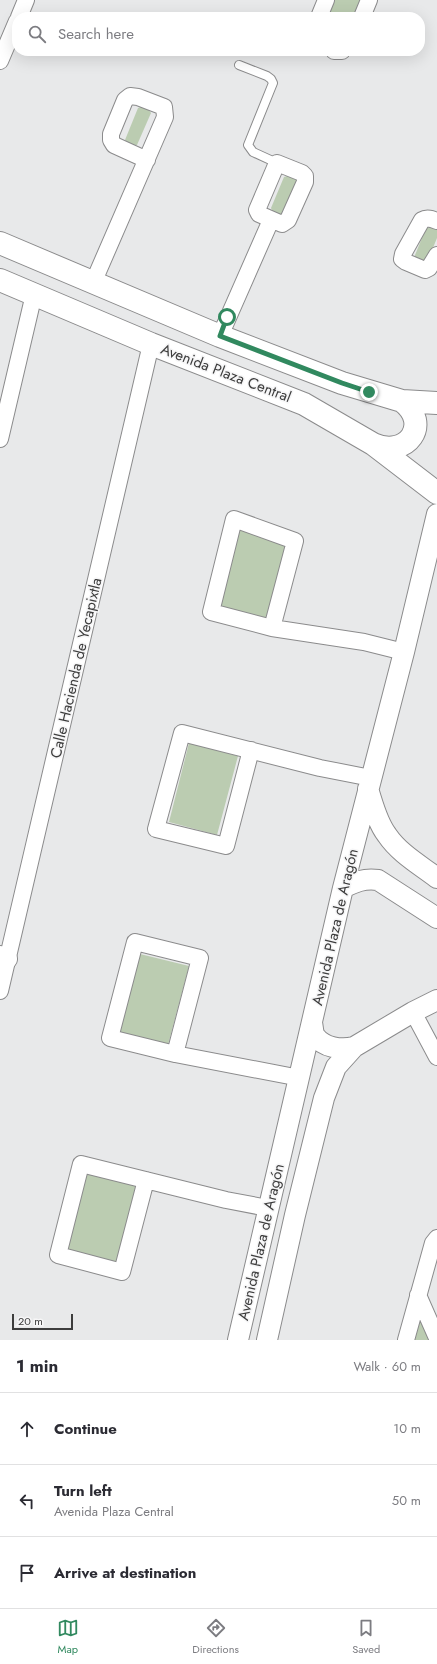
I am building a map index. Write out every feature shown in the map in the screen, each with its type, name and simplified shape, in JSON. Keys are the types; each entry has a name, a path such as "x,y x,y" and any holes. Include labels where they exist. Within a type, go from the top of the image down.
{"main road":[{"path":"0,243 93,283 223,327 342,383 402,401 437,403"},
{"name":"Avenida Plaza Central","path":"0,280 151,344 304,404 373,444 437,493"},
{"path":"373,444 382,448 390,449 405,444 411,438 414,431 415,420 413,413 402,401"}],"street":[{"path":"21,12 26,0"},
{"path":"321,12 326,0"},
{"path":"364,12 369,0"},
{"path":"0,62 12,33"},
{"path":"93,283 147,160"},
{"path":"277,163 302,173 305,179 287,222 282,224 259,214 257,208 277,163"},
{"path":"437,221 429,218 422,220 403,254 402,259 424,270 429,268 437,255"},
{"path":"223,327 271,220"},
{"path":"0,439 34,294"},
{"name":"Calle Hacienda de Yecapixtla","path":"0,991 4,958 151,344"},
{"name":"Avenida Plaza de Aragón","path":"238,1340 343,888 404,652 437,514"},
{"path":"272,628 295,541 234,518 211,612 272,628 364,642 404,652"},
{"path":"251,750 226,846 156,829 182,733 251,750 320,768 369,784 379,821 386,834 394,845 437,878"},
{"path":"343,888 362,880 378,880 437,918"},
{"path":"175,1054 200,958 135,942 110,1038 175,1054 300,1078"},
{"name":"Avenida Plaza de Aragón","path":"267,1340 295,1215 324,1098 336,1067 354,1048 413,1012 437,1000"},
{"path":"413,1012 437,1057"},
{"path":"312,1023 315,1035 328,1046 343,1050 354,1048"},
{"path":"146,1180 122,1272 58,1255 81,1164 146,1180 226,1200 268,1208"},
{"path":"406,1340 433,1243 437,1238"},
{"path":"418,1295 437,1338"}],"lane":[{"path":"239,65 267,76 273,83 248,145 254,152 277,163"}],"green space":[{"path":"332,0 364,0 359,12 327,12"},
{"path":"143,106 151,113 137,145 131,147 127,145 125,140 138,108"},
{"path":"290,175 295,177 297,182 284,214 279,215 273,212 271,208 284,177"},
{"path":"432,226 437,228 437,238 426,265 413,260 426,228"},
{"path":"239,526 287,544 267,619 218,607"},
{"path":"189,743 238,756 217,835 169,822"},
{"path":"140,954 189,966 168,1045 119,1032"},
{"path":"87,1172 136,1185 116,1264 66,1251"},
{"path":"418,1317 423,1320 431,1340 410,1340"}],"route":[{"path":"227,317 220,336 369,392"}]}
